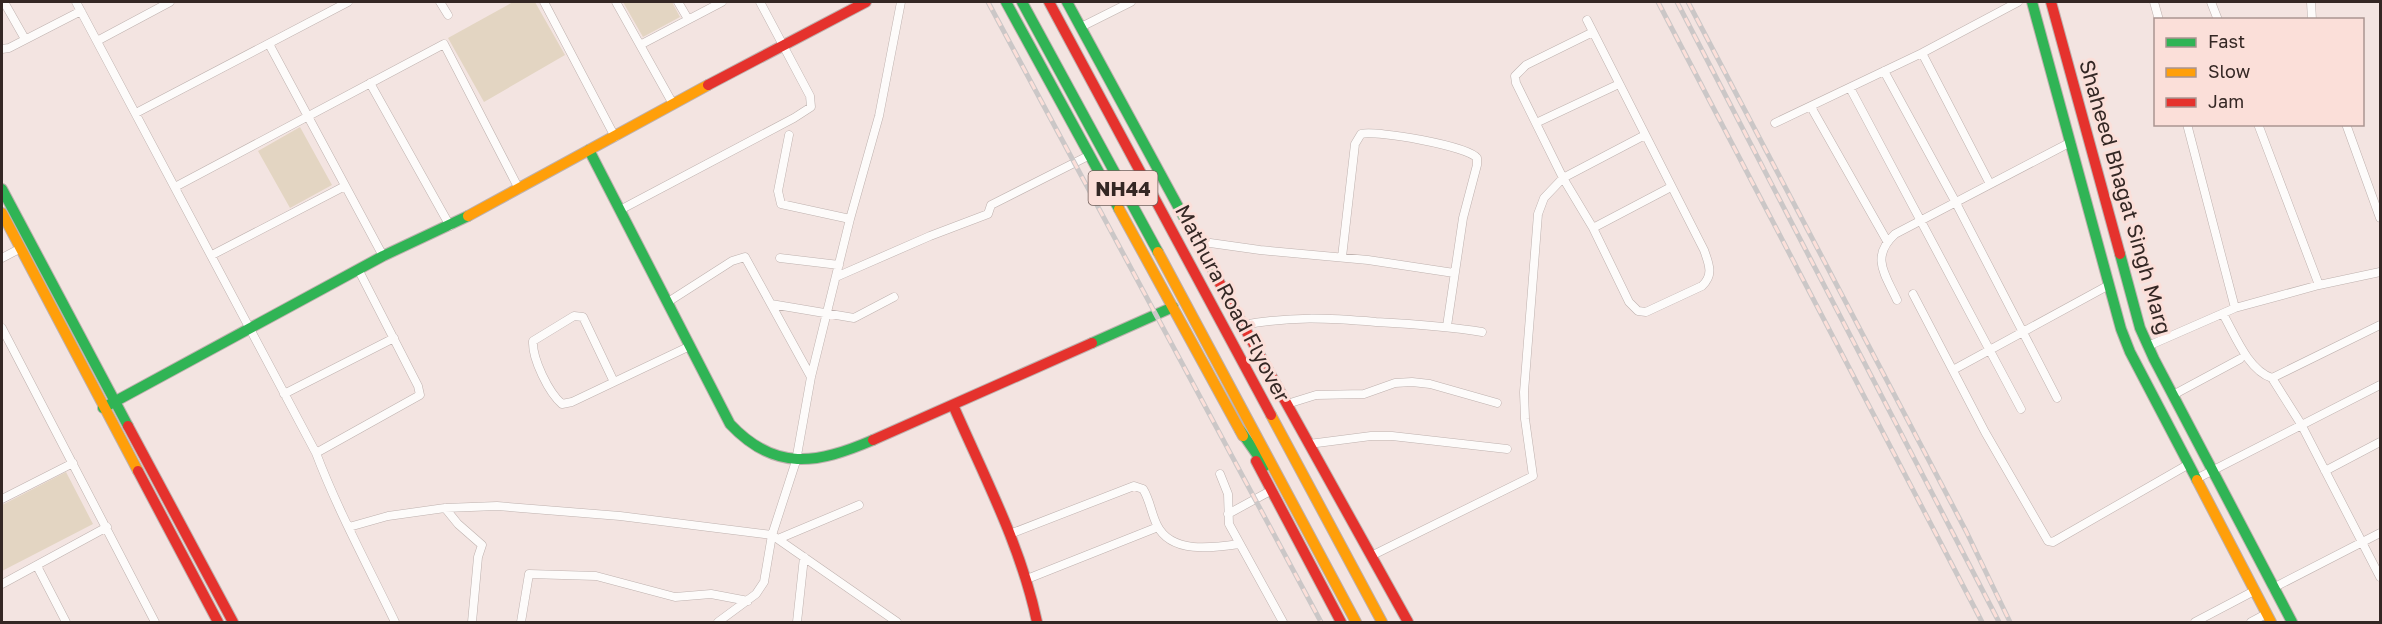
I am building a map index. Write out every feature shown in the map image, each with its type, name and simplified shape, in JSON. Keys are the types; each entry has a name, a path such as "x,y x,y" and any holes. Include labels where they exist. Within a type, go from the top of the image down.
{"main road":[{"path":"104,408 382,256 450,226 866,2"},
{"path":"1006,2 1240,430 1341,622"},
{"name":"Mathura Road Flyover","path":"1022,2 1297,511"},
{"name":"Mathura Road Flyover","path":"1049,2 1382,622"},
{"path":"1067,2 1196,241 1408,622"},
{"name":"Shaheed Bhagat Singh Marg","path":"2032,2 2121,329 2130,352 2268,618"},
{"name":"Shaheed Bhagat Singh Marg","path":"2051,2 2140,328 2292,622"},
{"path":"589,150 730,424 742,438 775,455 796,461 822,460 845,452 1173,307"},
{"path":"2,189 233,622"},
{"path":"2,213 218,622"},
{"path":"953,405 1010,534 1027,579 1037,622"},
{"path":"1240,430 1297,511"},
{"name":"NH44","path":"1297,511 1356,622"}],"street":[{"path":"4,2 25,39"},
{"path":"76,2 316,453 331,494 350,527 394,622"},
{"path":"97,41 170,2"},
{"path":"136,113 348,2"},
{"path":"440,2 448,15"},
{"path":"544,2 615,137"},
{"path":"616,2 673,104"},
{"path":"678,2 688,20"},
{"path":"640,45 722,2"},
{"path":"620,210 807,111 812,102 810,96 760,2"},
{"path":"718,622 748,601 762,587 796,461 812,377 850,219 879,117 900,2"},
{"path":"1081,27 1131,2"},
{"path":"1775,123 1922,53 2018,2"},
{"path":"2154,2 2158,18"},
{"path":"2211,2 2217,18"},
{"path":"2311,2 2312,18"},
{"path":"2,49 9,48 81,11"},
{"path":"1587,20 1708,260 1709,279 1702,286 1646,312 1638,311 1629,302 1593,228 1563,178 1516,83 1515,76 1519,70 1540,57 1593,32"},
{"path":"268,44 382,256"},
{"path":"175,187 444,44 519,189"},
{"path":"1922,53 1990,184"},
{"path":"1884,71 2058,398"},
{"path":"370,83 450,226"},
{"path":"1536,123 1619,84"},
{"path":"1850,88 2021,409"},
{"path":"1811,107 1887,241"},
{"path":"2188,126 2235,308"},
{"path":"2259,126 2319,285"},
{"path":"2347,126 2380,218"},
{"path":"1342,257 1357,138 1366,133 1390,135 1473,153 1477,158 1454,273 1447,326"},
{"path":"789,135 778,191 781,204 850,219"},
{"path":"1371,556 1533,476 1525,420 1524,392 1538,214 1544,198 1563,178 1645,135"},
{"path":"1897,300 1881,265 1883,249 1887,241 1903,228 2071,142"},
{"path":"836,277 930,236 988,214 992,205 1089,155"},
{"path":"212,255 345,186"},
{"path":"1593,228 1671,187"},
{"path":"1196,241 1260,250 1342,257 1454,273"},
{"path":"2,258 21,248"},
{"path":"668,302 732,261 745,257 812,377"},
{"path":"780,258 839,265"},
{"path":"316,453 420,395 418,386 358,269"},
{"path":"2148,346 2235,308 2319,285 2380,272"},
{"path":"1953,370 2109,285"},
{"path":"1913,294 1985,432 2050,543 2188,464"},
{"path":"771,304 854,318 894,297"},
{"path":"2223,314 2247,356 2264,376 2272,378 2380,325"},
{"path":"614,382 583,317 574,316 532,341 532,351 554,397 562,404 572,402 690,346"},
{"path":"1243,326 1279,319 1311,318 1447,326 1482,332"},
{"path":"2,328 155,622"},
{"path":"285,393 394,338"},
{"path":"2173,395 2241,359"},
{"path":"2272,378 2301,424 2380,577"},
{"path":"1287,404 1316,396 1364,394 1395,383 1412,382 1430,384 1497,403"},
{"path":"2196,479 2380,385"},
{"path":"1309,444 1371,436 1392,436 1507,449"},
{"path":"2325,471 2380,442"},
{"path":"2,499 73,463"},
{"path":"1220,474 1228,494 1229,524 1283,622"},
{"path":"1010,534 1134,486 1143,489 1146,494 1163,536 1178,543 1212,548 1239,544"},
{"path":"1228,514 1272,490"},
{"path":"775,537 859,505"},
{"path":"350,527 379,518 445,507 508,506 650,520 775,537 897,622"},
{"path":"445,507 458,524 482,545 478,557 472,622"},
{"path":"2,584 107,527"},
{"path":"1027,579 1158,527"},
{"path":"2273,588 2380,533"},
{"path":"797,622 804,557"},
{"path":"37,566 66,622"},
{"path":"520,622 529,574 596,576 675,597 711,594 748,601"},
{"path":"2196,622 2254,591"},
{"path":"2251,622 2268,618"}],"shaded area":[{"path":"513,2 535,2 565,55 484,102 448,38"},
{"path":"623,2 672,2 680,17 643,37"},
{"path":"300,127 332,185 290,208 258,151"},
{"path":"66,472 93,524 2,571 2,505"}],"railway":[{"path":"988,2 1321,622"},
{"path":"1658,2 1982,622"},
{"path":"1677,2 1999,622"},
{"path":"1688,2 1966,531 2010,622"}],"traffic: fast":[{"path":"1006,2 1119,209"},
{"path":"1022,2 1158,252"},
{"path":"1067,2 1218,280"},
{"path":"2032,2 2121,329 2130,352 2197,480"},
{"path":"589,150 730,424 763,450 797,459 833,454 873,440"},
{"path":"2,189 128,426"},
{"path":"103,408 383,256 468,216"},
{"path":"2120,254 2140,328 2154,359 2292,622"},
{"path":"1092,343 1173,307"},
{"path":"1240,430 1265,466"}],"traffic: slow":[{"path":"468,216 708,85"},
{"path":"1119,209 1243,436"},
{"path":"2,213 138,471"},
{"path":"1158,252 1356,622"},
{"path":"1271,415 1382,622"},
{"path":"2197,480 2271,622"}],"traffic: jam":[{"path":"708,85 866,2"},
{"path":"1049,2 1271,415"},
{"path":"2051,2 2120,254"},
{"path":"1218,280 1408,622"},
{"path":"873,440 1092,343"},
{"path":"953,405 1012,539 1037,622"},
{"path":"128,426 233,622"},
{"path":"1256,461 1341,622"},
{"path":"138,471 218,622"}]}
